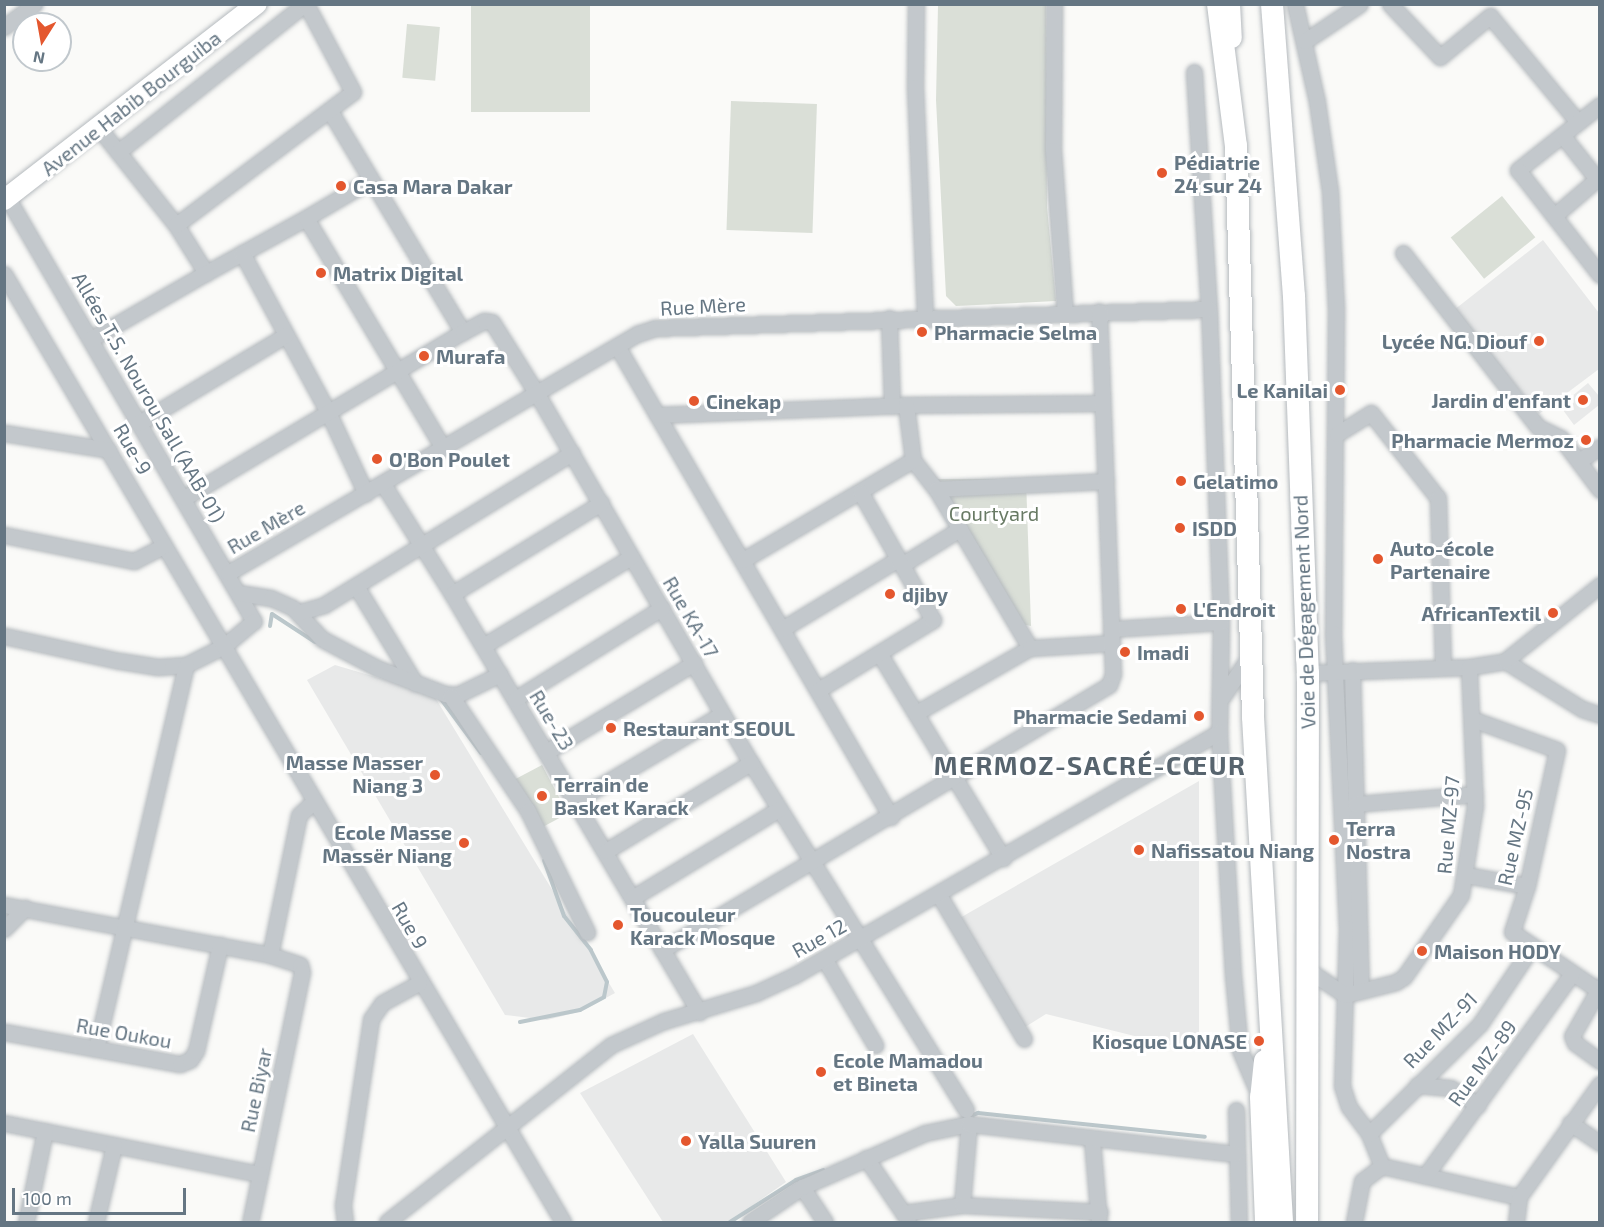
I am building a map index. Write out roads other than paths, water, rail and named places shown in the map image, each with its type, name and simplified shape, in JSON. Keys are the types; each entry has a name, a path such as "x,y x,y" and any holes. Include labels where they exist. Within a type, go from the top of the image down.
{"highway":[{"path":"1218,4 1236,146 1251,654 1280,1141 1282,1222"},
{"path":"1272,4 1282,143"},
{"name":"Voie de Dégagement Nord","path":"1282,143 1294,296 1308,672 1305,923 1307,1222"},
{"path":"1305,923 1314,974 1321,1222"},
{"path":"1266,1222 1261,1098 1272,1028"}],"main road":[{"name":"Avenue Habib Bourguiba","path":"6,197 99,128 257,4"},
{"path":"1230,4 1236,146"},
{"name":"Voie de Dégagement Nord","path":"1261,4 1282,143"}],"street":[{"path":"4,27 34,4"},
{"path":"118,152 306,4 353,87 351,95 176,225"},
{"path":"916,4 918,186 925,316"},
{"path":"1054,4 1053,150 1065,312"},
{"path":"1295,4 1305,42 1330,191 1336,434 1336,671 1347,928 1342,1086 1349,1107 1368,1134 1382,1166"},
{"path":"1305,42 1360,4"},
{"path":"1390,4 1440,57 1490,16 1578,122"},
{"path":"1194,72 1209,309 1223,696 1220,732 1240,1050 1261,1098"},
{"path":"1599,105 1518,170 1599,274"},
{"path":"184,498 463,332 369,181 330,111"},
{"path":"99,128 176,225 206,273"},
{"path":"1554,216 1597,179 1562,135"},
{"path":"91,339 369,181"},
{"name":"Allées T.S. Nourou Sall (AAB-01)","path":"6,197 254,617 249,629 224,646"},
{"path":"306,218 443,448"},
{"path":"242,253 328,412 366,494"},
{"path":"1403,253 1538,427 1561,438 1599,490"},
{"name":"Rue-9","path":"4,274 224,646"},
{"name":"Rue Mère","path":"228,573 617,346 655,328 925,316 1209,309"},
{"path":"662,950 811,861 891,817 1109,685 1113,674 1112,636 1105,406 1101,403 1099,311"},
{"path":"889,318 899,405 913,460 936,489 1030,648"},
{"name":"Rue KA-17","path":"463,332 484,321 492,322 572,453 751,763 967,1117"},
{"path":"139,423 286,335"},
{"path":"617,346 891,817"},
{"path":"657,415 899,405 1101,403"},
{"path":"1336,434 1371,413 1438,498 1443,667"},
{"path":"4,434 78,448 109,450"},
{"path":"1579,461 1599,447"},
{"path":"300,612 324,605 420,543 572,453"},
{"path":"743,560 861,493 913,460"},
{"path":"936,489 1106,481"},
{"name":"Rue-23","path":"383,484 452,594 606,851 699,1012"},
{"path":"818,690 933,620 861,493"},
{"path":"452,594 601,503"},
{"path":"782,629 960,529"},
{"path":"4,535 134,561 164,546"},
{"path":"483,646 631,557"},
{"path":"356,586 415,683"},
{"path":"1308,672 1469,667 1505,661 1598,587"},
{"path":"239,593 271,598 300,612 322,639 376,668 451,696 528,811 586,932"},
{"path":"515,699 662,608"},
{"path":"916,713 1030,648 1221,622"},
{"path":"4,636 119,661 158,667 186,665 224,646"},
{"name":"Rue 9","path":"224,646 419,982 563,1222"},
{"path":"879,654 956,777 1003,858"},
{"path":"1223,696 1251,654"},
{"path":"1505,661 1582,709 1599,715"},
{"path":"546,752 694,663"},
{"path":"96,1049 186,665"},
{"name":"Rue MZ-97","path":"1345,994 1404,977 1454,908 1466,875 1475,794 1469,667"},
{"path":"1352,670 1361,991"},
{"path":"451,696 500,674"},
{"path":"575,801 722,714"},
{"name":"Rue MZ-95","path":"1473,719 1557,750 1527,886 1512,932 1532,947"},
{"name":"Rue 12","path":"387,1222 611,1045 664,1021 756,993 825,960 1220,732"},
{"path":"606,851 751,763"},
{"path":"1356,804 1475,794"},
{"path":"4,905 270,955 299,815 314,801"},
{"path":"632,898 780,808"},
{"path":"1466,875 1527,886"},
{"path":"939,895 1024,1039"},
{"path":"4,929 25,908"},
{"name":"Rue Oukou","path":"4,1032 180,1064 190,1060 196,1051 220,945"},
{"path":"1532,947 1598,989 1572,1036 1575,1043 1599,1061"},
{"name":"Rue MZ-91","path":"1368,1134 1480,1024 1532,947"},
{"name":"Rue Biyar","path":"250,1222 300,965 270,955"},
{"path":"825,960 875,1046"},
{"path":"1314,974 1345,994"},
{"name":"Rue MZ-89","path":"1425,1176 1572,974"},
{"path":"345,1222 343,1205 371,1019 382,1003 419,982"},
{"path":"1516,1222 1519,1197 1599,1084"},
{"path":"1416,1085 1451,1088 1478,1105"},
{"path":"1236,1110 1235,1154 1239,1222"},
{"path":"962,1204 967,1117"},
{"path":"750,1222 802,1187 967,1117 1092,1140 1235,1154"},
{"path":"4,1123 260,1174"},
{"path":"1570,1123 1599,1143"},
{"path":"26,1222 45,1131"},
{"path":"866,1158 907,1218 962,1204 1039,1217 1099,1217 1092,1140"},
{"path":"96,1222 114,1145"},
{"path":"1354,1222 1362,1181 1382,1166 1519,1197"},
{"path":"802,1187 825,1222"}],"waterway":[{"path":"270,626 272,614 315,642"},
{"path":"441,699 481,753"},
{"path":"520,1022 580,1010 604,997 607,982 591,950 564,916 544,860"},
{"path":"968,1117 978,1113 1205,1137"},
{"path":"730,1222 796,1180 823,1170"}],"place":[{"name":"Pédiatrie 24 sur 24","path":"1162,173"},
{"name":"Casa Mara Dakar","path":"341,186"},
{"name":"Matrix Digital","path":"321,273"},
{"name":"Pharmacie Selma","path":"922,332"},
{"name":"Lycée NG. Diouf","path":"1539,341"},
{"name":"Murafa","path":"424,356"},
{"name":"Le Kanilai","path":"1340,390"},
{"name":"Jardin d'enfant","path":"1583,400"},
{"name":"Cinekap","path":"694,401"},
{"name":"Pharmacie Mermoz","path":"1586,440"},
{"name":"O'Bon Poulet","path":"377,459"},
{"name":"Gelatimo","path":"1181,481"},
{"name":"ISDD","path":"1180,528"},
{"name":"Auto-école Partenaire","path":"1378,559"},
{"name":"djiby","path":"890,594"},
{"name":"L'Endroit","path":"1181,609"},
{"name":"AfricanTextil","path":"1553,613"},
{"name":"Imadi","path":"1125,652"},
{"name":"Pharmacie Sedami","path":"1199,716"},
{"name":"Restaurant SEOUL","path":"611,728"},
{"name":"Masse Masser Niang 3","path":"435,775"},
{"name":"Terrain de Basket Karack","path":"542,796"},
{"name":"Terra Nostra","path":"1334,840"},
{"name":"Ecole Masse Massër Niang","path":"464,843"},
{"name":"Nafissatou Niang","path":"1139,850"},
{"name":"Toucouleur Karack Mosque","path":"618,925"},
{"name":"Maison HODY","path":"1422,951"},
{"name":"Kiosque LONASE","path":"1259,1041"},
{"name":"Ecole Mamadou et Bineta","path":"821,1072"},
{"name":"Yalla Suuren","path":"686,1141"}],"district":[{"name":"MERMOZ-SACRÉ-CŒUR","path":"1090,765"}],"park label":[{"name":"Courtyard","path":"994,513"}]}
